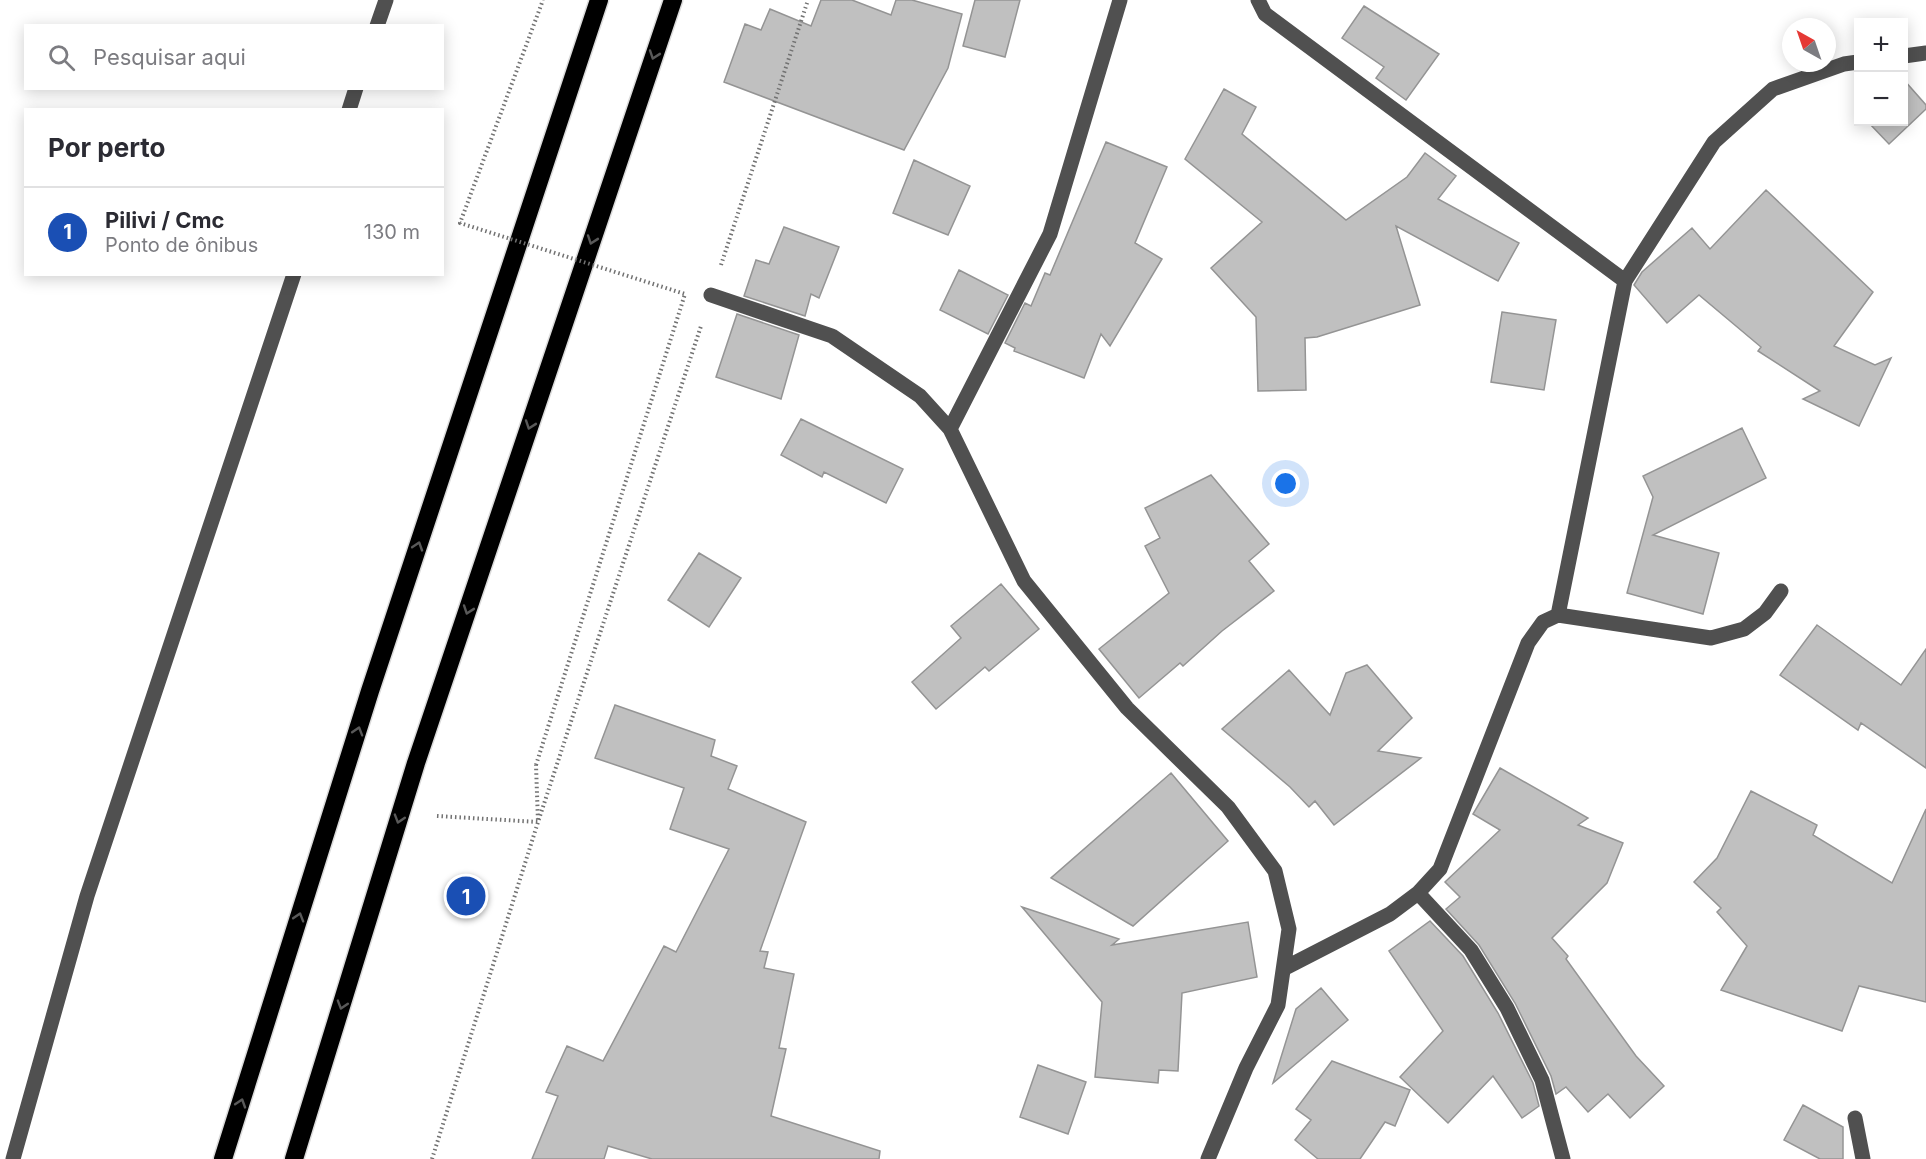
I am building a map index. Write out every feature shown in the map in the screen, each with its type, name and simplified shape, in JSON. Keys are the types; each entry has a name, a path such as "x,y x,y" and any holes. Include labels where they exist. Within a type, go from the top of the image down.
{"highway":[{"path":"223,1159 370,692 599,0"},
{"path":"294,1159 400,814 673,0"}],"street":[{"path":"378,24 386,0"},
{"path":"950,429 1050,234 1119,0"},
{"path":"1258,0 1265,14 1625,281"},
{"path":"1908,55 1926,53"},
{"path":"1558,615 1625,281 1714,142 1773,89 1854,63"},
{"path":"350,108 355,90"},
{"path":"13,1159 87,896 293,276"},
{"path":"711,294 832,336 920,396 950,429 1024,581 1127,708 1228,807 1275,871 1289,929 1278,1005 1246,1068 1208,1159"},
{"path":"1285,968 1390,914 1418,893 1440,869 1528,643 1543,622 1558,615 1711,638 1744,629 1765,613 1781,591"},
{"path":"1418,893 1471,951 1507,1008 1542,1080 1563,1159"},
{"path":"1855,1118 1863,1159"}],"path":[{"path":"538,822 536,765 685,294 460,224 543,0"},
{"path":"432,1159 538,822 808,0"},
{"path":"400,814 538,822"}],"building":[{"path":"821,0 852,0 891,15 896,0 912,0 962,14 948,68 904,150 724,82 745,24 761,30 770,9 811,26"},
{"path":"975,0 1020,0 1005,57 963,46"},
{"path":"1364,6 1439,54 1406,100 1376,78 1384,67 1342,38"},
{"path":"1908,85 1926,105 1926,109 1889,144 1872,126 1908,126"},
{"path":"1224,89 1256,107 1242,134 1346,220 1407,177 1425,153 1456,176 1438,199 1519,243 1498,281 1396,226 1420,305 1317,337 1305,338 1306,390 1258,391 1256,317 1211,268 1262,222 1185,159"},
{"path":"1106,142 1167,167 1135,243 1162,259 1110,346 1101,334 1084,378 1014,351 1015,348 1005,343 1025,303 1031,306 1045,273 1050,275"},
{"path":"914,160 970,186 948,235 893,213"},
{"path":"1766,190 1873,292 1834,346 1875,365 1891,358 1859,426 1803,399 1820,391 1758,351 1761,347 1699,295 1667,323 1634,285 1642,272 1692,228 1710,249"},
{"path":"784,227 839,247 819,298 811,294 805,316 744,296 756,260 769,264"},
{"path":"959,270 1008,295 988,334 940,310"},
{"path":"1502,312 1556,320 1544,390 1491,382"},
{"path":"737,314 799,335 781,399 716,377"},
{"path":"801,419 903,469 886,503 824,472 822,477 781,455"},
{"path":"1742,428 1766,478 1653,535 1719,553 1703,614 1627,593 1653,497 1643,476"},
{"path":"1211,475 1269,544 1249,561 1274,591 1222,631 1183,666 1180,663 1139,698 1099,649 1169,593 1145,546 1160,538 1145,508"},
{"path":"699,553 741,578 709,627 668,600"},
{"path":"1001,584 1039,629 989,671 985,667 936,709 912,682 961,638 951,626"},
{"path":"1817,625 1901,685 1926,649 1926,768 1861,723 1858,730 1780,675"},
{"path":"1367,665 1412,718 1378,751 1421,758 1334,825 1315,801 1309,807 1290,787 1222,729 1289,670 1330,715 1346,673"},
{"path":"615,705 715,740 711,756 737,766 728,789 806,822 760,951 768,952 764,968 794,974 779,1048 786,1049 771,1116 880,1151 879,1159 652,1159 608,1146 604,1159 532,1159 558,1096 546,1092 567,1046 603,1061 664,946 676,952 729,849 670,829 684,788 595,758"},
{"path":"1500,768 1588,818 1578,825 1623,843 1607,883 1552,938 1568,956 1566,959 1636,1056 1664,1086 1630,1118 1608,1094 1588,1112 1566,1087 1556,1094 1551,1076 1515,1003 1479,945 1446,909 1460,897 1445,882 1500,830 1473,814"},
{"path":"1171,773 1228,841 1133,926 1051,878"},
{"path":"1751,791 1817,825 1813,835 1892,883 1926,809 1926,1002 1859,986 1842,1031 1721,990 1747,946 1717,912 1721,908 1694,882 1717,858"},
{"path":"1022,907 1119,939 1112,945 1248,922 1257,977 1182,993 1178,1071 1159,1070 1158,1083 1095,1077 1102,1002"},
{"path":"1430,921 1463,956 1498,1013 1533,1083 1539,1106 1522,1118 1493,1076 1448,1123 1400,1077 1443,1031 1389,951"},
{"path":"1321,988 1348,1020 1273,1083 1296,1009"},
{"path":"1332,1061 1410,1090 1395,1126 1385,1122 1360,1159 1318,1159 1295,1140 1311,1120 1296,1109"},
{"path":"1038,1065 1086,1082 1068,1134 1020,1117"},
{"path":"1803,1105 1843,1127 1843,1159 1820,1159 1784,1140"}],"place":[{"name":"Pilivi / Cmc","path":"466,896"}]}
